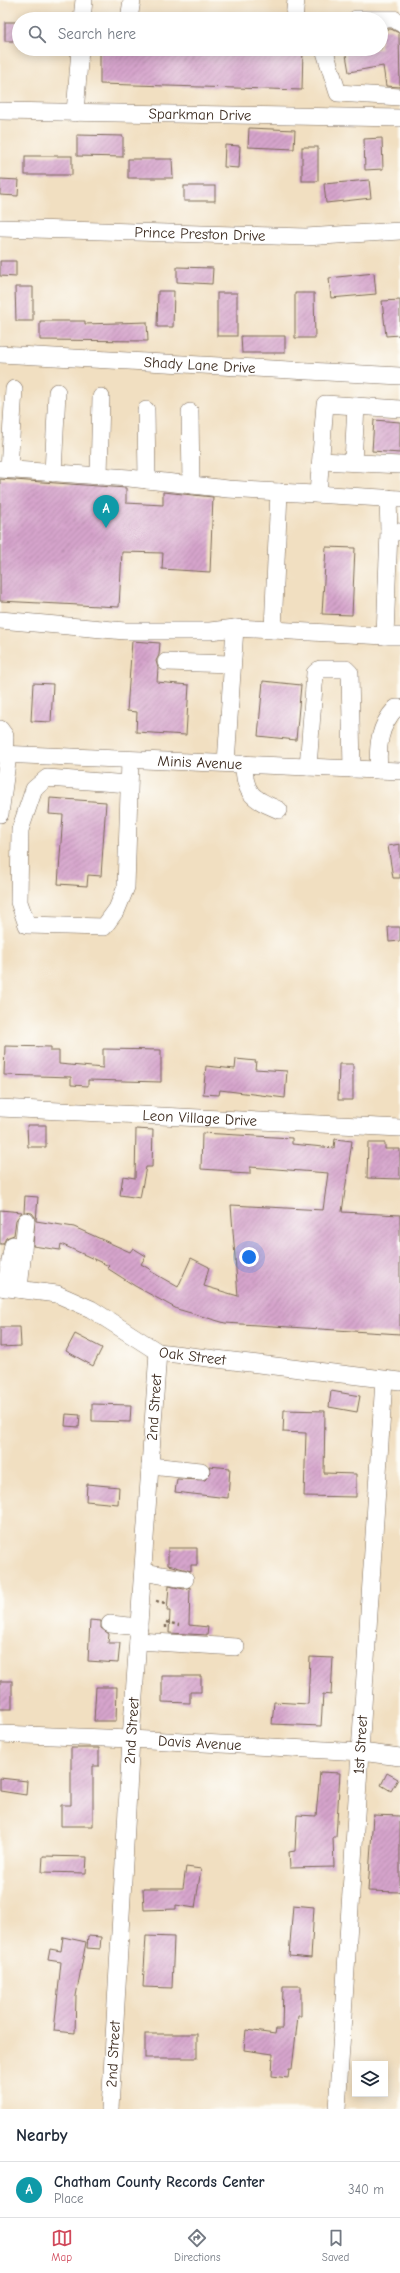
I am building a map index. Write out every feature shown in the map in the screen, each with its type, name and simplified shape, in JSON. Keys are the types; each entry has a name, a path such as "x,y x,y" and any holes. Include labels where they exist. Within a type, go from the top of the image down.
{"street":[{"path":"83,12 84,0"},
{"path":"131,12 132,0"},
{"path":"295,12 296,0"},
{"path":"388,19 394,19 400,22"},
{"path":"75,113 79,56"},
{"path":"326,56 338,93 400,97"},
{"name":"Sparkman Drive","path":"0,111 400,118"},
{"name":"Prince Preston Drive","path":"0,228 306,237 400,230"},
{"name":"Shady Lane Drive","path":"0,354 400,376"},
{"path":"0,620 125,631 210,631 235,628 392,636 394,499 279,492 4,469 14,389"},
{"path":"53,473 57,392"},
{"path":"99,476 101,397"},
{"path":"318,494 325,404 400,409"},
{"path":"353,462 356,406"},
{"path":"146,410 147,480"},
{"path":"190,412 191,485"},
{"path":"321,460 400,465"},
{"path":"272,630 279,492"},
{"path":"226,763 235,628"},
{"path":"166,662 232,664"},
{"path":"308,767 315,673 320,669 346,669 350,673 352,769"},
{"path":"379,770 378,752 386,719 396,708 400,708"},
{"path":"0,730 5,736 0,814"},
{"name":"Minis Avenue","path":"4,755 400,771"},
{"path":"129,784 47,778 34,789 20,830 19,902 27,925 104,927 117,909 126,887 130,760"},
{"path":"244,764 244,783 251,794 261,802 279,810"},
{"name":"Leon Village Drive","path":"0,1108 400,1128"},
{"path":"8,1288 26,1221"},
{"path":"8,1288 13,1244"},
{"name":"Oak Street","path":"8,1288 57,1294 90,1309 158,1352 392,1380"},
{"name":"2nd Street","path":"110,2109 132,1738 158,1352"},
{"name":"1st Street","path":"337,2109 361,1752 361,1720 392,1380"},
{"path":"150,1466 201,1471"},
{"path":"143,1572 185,1579"},
{"path":"110,1624 139,1634 236,1647"},
{"name":"Davis Avenue","path":"0,1734 132,1738 361,1752 400,1757"}],"building":[{"path":"5,22 12,22 12,41 5,41"},
{"path":"388,29 399,33 400,87 386,86 383,66 349,72 346,56 388,56"},
{"path":"100,56 303,56 302,90 100,84"},
{"path":"249,128 295,130 294,149 248,147"},
{"path":"77,135 123,136 123,157 77,156"},
{"path":"382,138 383,169 365,170 364,139"},
{"path":"225,145 240,146 239,168 224,167"},
{"path":"302,147 318,147 318,181 302,181"},
{"path":"25,156 72,156 72,175 25,175"},
{"path":"128,159 172,159 173,178 128,178"},
{"path":"0,179 19,180 18,196 0,195"},
{"path":"369,180 371,198 326,203 324,184"},
{"path":"184,186 215,186 215,201 184,201"},
{"path":"0,261 16,261 16,277 0,276"},
{"path":"177,267 213,268 212,284 177,282"},
{"path":"374,273 376,294 331,298 329,278"},
{"path":"15,287 33,287 33,321 16,321"},
{"path":"158,291 174,291 173,327 157,327"},
{"path":"217,293 237,293 237,336 217,336"},
{"path":"295,293 314,293 315,338 295,338"},
{"path":"400,300 400,335 386,336 382,301"},
{"path":"40,321 85,321 85,324 147,322 148,341 40,340"},
{"path":"241,336 285,336 285,353 242,353"},
{"path":"374,420 400,422 400,453 372,451"},
{"path":"0,479 126,488 126,503 163,505 163,492 213,497 210,572 162,569 163,553 122,552 119,607 0,601"},
{"path":"326,547 355,548 352,615 322,614"},
{"path":"132,641 160,643 159,655 156,661 158,668 157,682 189,685 186,735 136,732 137,712 127,711"},
{"path":"263,681 301,685 296,740 258,736"},
{"path":"33,683 53,684 51,722 31,721"},
{"path":"50,798 106,802 101,876 88,875 87,886 58,884 63,815 49,814"},
{"path":"400,844 400,878 393,878 388,846"},
{"path":"388,927 400,927 400,941 389,942"},
{"path":"5,1046 51,1047 51,1051 59,1051 59,1064 103,1068 103,1049 161,1050 161,1082 88,1080 88,1086 71,1085 71,1077 4,1075"},
{"path":"236,1059 256,1061 255,1069 287,1071 285,1098 220,1090 219,1095 203,1094 206,1066 235,1069"},
{"path":"339,1064 353,1064 353,1100 338,1100"},
{"path":"27,1125 46,1125 46,1147 28,1147"},
{"path":"136,1129 153,1130 152,1167 146,1167 140,1198 120,1195 123,1176 135,1178"},
{"path":"202,1133 292,1138 292,1144 334,1148 335,1139 352,1141 342,1212 400,1215 400,1334 225,1323 177,1309 135,1286 107,1268 109,1266 61,1244 60,1250 33,1246 35,1217 32,1213 24,1212 25,1196 38,1197 36,1221 74,1227 130,1252 133,1248 146,1256 141,1264 178,1287 191,1258 209,1267 204,1286 238,1296 231,1205 323,1210 328,1173 250,1167 250,1174 201,1169"},
{"path":"368,1143 385,1143 385,1149 400,1149 400,1179 367,1178"},
{"path":"0,1210 22,1212 16,1220 14,1235 6,1238 3,1244 0,1244"},
{"path":"0,1327 20,1327 21,1346 0,1347"},
{"path":"75,1334 102,1348 93,1366 66,1351"},
{"path":"331,1391 360,1396 357,1412 329,1407"},
{"path":"92,1404 131,1405 130,1422 92,1421"},
{"path":"284,1410 325,1411 324,1473 356,1474 356,1497 304,1496 306,1433 283,1432"},
{"path":"66,1414 80,1415 79,1427 65,1426"},
{"path":"209,1466 230,1468 228,1498 175,1492 177,1479 205,1480 211,1472"},
{"path":"87,1484 119,1487 118,1504 86,1501"},
{"path":"168,1548 197,1548 197,1565 191,1565 191,1571 168,1565"},
{"path":"169,1586 184,1589 190,1587 189,1625 208,1627 207,1635 169,1633 170,1611 167,1611"},
{"path":"90,1620 101,1621 101,1628 109,1634 108,1643 120,1643 118,1663 88,1661"},
{"path":"310,1657 333,1658 331,1695 323,1694 321,1726 272,1724 274,1702 308,1704"},
{"path":"162,1676 201,1676 201,1692 190,1692 190,1703 162,1702"},
{"path":"0,1681 12,1681 12,1709 0,1709"},
{"path":"96,1687 117,1687 116,1721 94,1721"},
{"path":"71,1748 99,1748 99,1766 93,1766 93,1826 61,1826 61,1805 71,1805"},
{"path":"320,1772 340,1773 336,1837 333,1837 334,1867 290,1868 289,1852 295,1851 297,1815 316,1816"},
{"path":"387,1773 398,1779 391,1791 381,1785"},
{"path":"0,1778 27,1781 26,1795 0,1791"},
{"path":"373,1815 400,1816 400,1892 368,1891"},
{"path":"43,1856 87,1857 86,1873 42,1872"},
{"path":"186,1867 201,1869 195,1908 176,1905 176,1909 144,1910 143,1888 183,1888"},
{"path":"293,1905 314,1907 311,1958 289,1956"},
{"path":"88,1936 101,1937 100,1949 87,1948"},
{"path":"146,1936 174,1937 172,1988 143,1987"},
{"path":"63,1937 86,1942 76,1996 75,2033 54,2031 61,1962 48,1960 50,1949 61,1951"},
{"path":"283,1986 301,1986 301,2016 298,2016 292,2069 289,2069 288,2078 272,2076 273,2054 244,2050 246,2030 275,2034 276,2029 282,2029"},
{"path":"145,2034 197,2034 197,2058 145,2058"}],"place":[{"name":"Chatham County Records Center","path":"106,528"}]}
